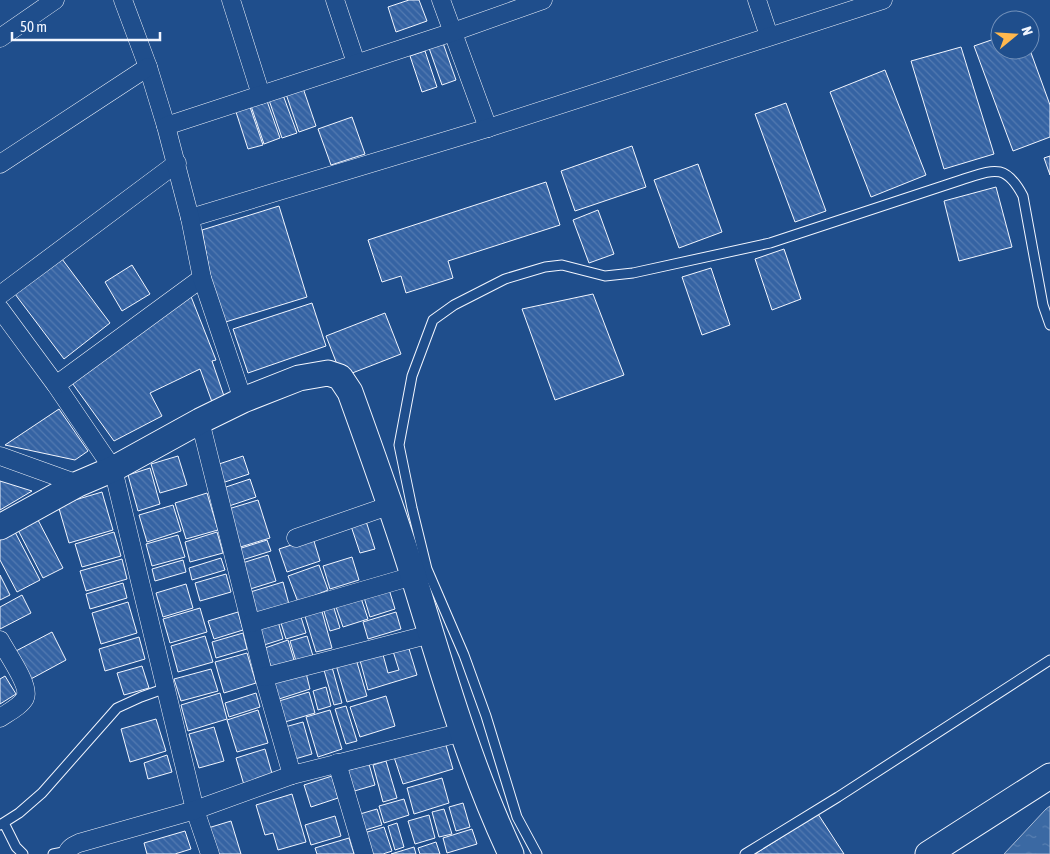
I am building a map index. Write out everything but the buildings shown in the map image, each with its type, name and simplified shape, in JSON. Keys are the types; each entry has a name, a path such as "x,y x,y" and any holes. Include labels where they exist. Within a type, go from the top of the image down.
{"street":[{"path":"0,38 55,0"},
{"path":"123,0 148,66 166,126 177,163 202,278 242,400"},
{"path":"231,0 261,95"},
{"path":"336,0 356,63"},
{"path":"441,0 488,128"},
{"path":"166,126 453,32 543,0"},
{"path":"757,0 769,36"},
{"path":"190,218 488,128 883,0"},
{"path":"0,164 148,66"},
{"path":"0,295 177,163"},
{"path":"56,385 202,278"},
{"path":"0,309 56,385 113,469 195,810 210,854"},
{"path":"0,527 78,484 113,469 242,400 309,375 328,373 340,377 350,392 391,505 463,732 499,828 511,854"},
{"path":"200,421 264,677 292,775"},
{"path":"0,456 78,484"},
{"path":"296,538 391,505"},
{"path":"251,623 413,576"},
{"path":"264,677 431,634"},
{"path":"0,640 22,680 26,694 24,700 0,718"},
{"path":"62,853 79,843 195,810 292,775 463,732"},
{"path":"337,764 364,854"},
{"path":"928,854 1050,776"}],"lane":[{"path":"537,854 517,817 486,716 464,655 427,569 399,445 412,376 433,320 454,304 505,279 545,267 562,265 605,276 669,266 770,243 988,171 998,170 1006,173 1017,184 1024,196 1044,305 1050,325"},
{"path":"745,854 838,797 1050,660"},
{"path":"23,854 16,847 2,824 19,813 42,793 117,708 166,688"}],"water":[{"path":"1050,806 1050,854 1004,854 1046,809"}]}
